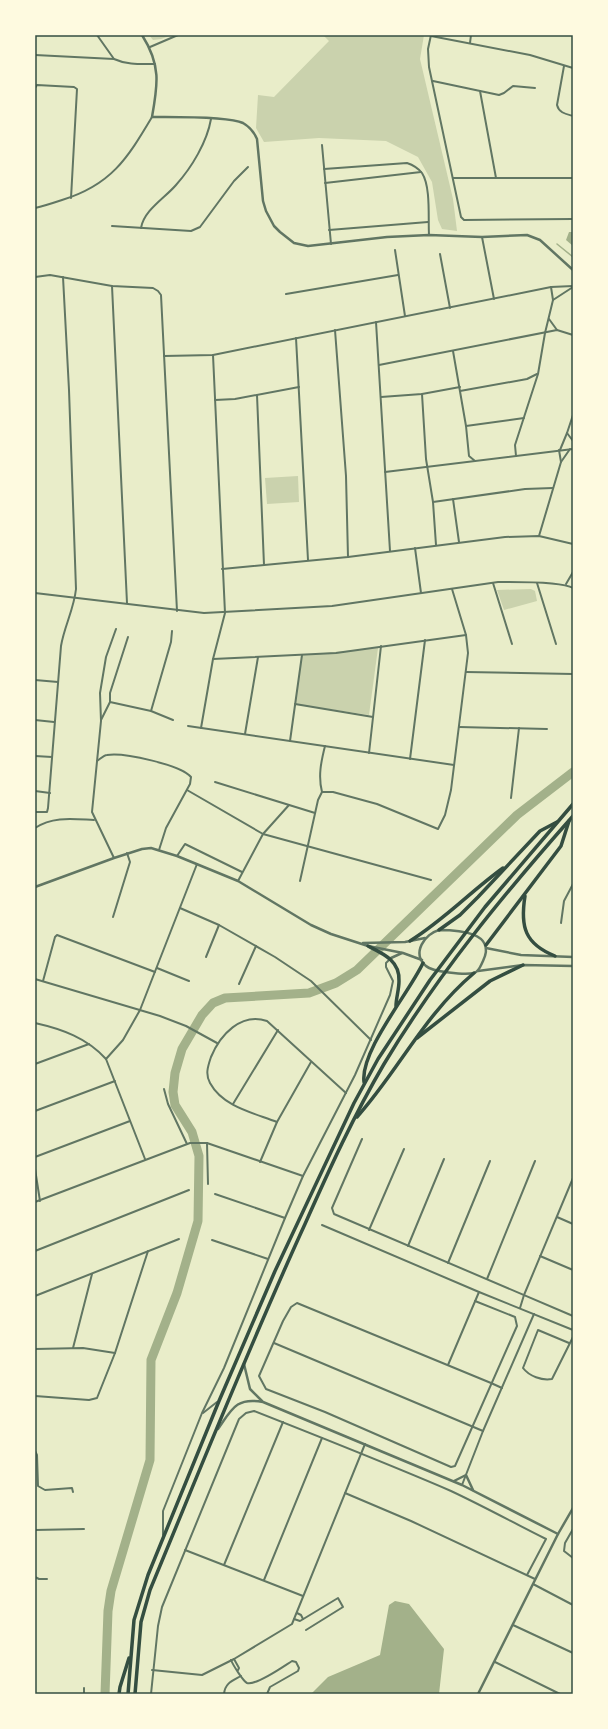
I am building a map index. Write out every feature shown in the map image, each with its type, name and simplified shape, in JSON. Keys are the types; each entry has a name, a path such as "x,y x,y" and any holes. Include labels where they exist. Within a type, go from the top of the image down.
{"highway":[{"path":"128,1694 130,1653 134,1620 142,1591 219,1401 275,1271 364,1083 417,998 450,953 485,907 573,804"},
{"path":"135,1694 141,1622 150,1590 282,1274 353,1121 370,1088 432,989 491,911 573,816"},
{"path":"486,946 504,919 525,895 561,846 569,820"},
{"path":"439,930 460,915 540,831 558,821"},
{"path":"410,941 430,928 488,879 510,863"},
{"path":"525,895 522,918 526,932 537,947 555,956"},
{"path":"368,946 391,958 399,972 400,981 396,999 396,1008"},
{"path":"364,1083 365,1064 396,1008 418,975 422,961"},
{"path":"412,1042 452,1009 490,981 523,965"},
{"path":"353,1121 375,1096 412,1042 443,1003 476,972"},
{"path":"119,1694 130,1653"}],"street":[{"path":"97,35 114,59"},
{"path":"35,208 71,198 99,184 116,170 130,153 152,117 157,83 156,64 150,48 142,35"},
{"path":"150,48 178,35"},
{"path":"470,44 472,35"},
{"path":"573,68 530,55 431,36 428,49 429,67 461,217 464,220 573,219"},
{"path":"35,55 114,59 131,64 156,64"},
{"path":"564,66 556,105 561,112 573,116"},
{"path":"433,81 499,95 513,86 535,88"},
{"path":"35,88 37,86 74,87 77,89 71,198"},
{"path":"480,90 496,178"},
{"path":"152,117 233,120 242,122 254,132 259,147 263,201 269,218 280,232 294,243 308,246 357,240 430,235 482,237 527,235 534,236 540,240 573,270"},
{"path":"141,228 144,218 177,184 193,161 207,136 211,119"},
{"path":"322,145 331,244"},
{"path":"324,169 407,163 415,166 422,172 427,183 428,222 430,235"},
{"path":"112,226 191,231 196,230 200,227 234,181 248,167"},
{"path":"325,183 422,172"},
{"path":"453,178 573,178"},
{"path":"330,230 428,222"},
{"path":"482,237 494,299"},
{"path":"395,250 405,317"},
{"path":"440,254 450,308"},
{"path":"35,277 50,275 112,286 153,288 158,291 163,300 164,356 177,611"},
{"path":"286,294 398,275"},
{"path":"35,812 44,813 47,812 48,808 62,637 75,597 69,390 63,277"},
{"path":"112,286 127,603"},
{"path":"516,456 515,445 538,374 545,333 553,300 551,287"},
{"path":"164,356 212,356 551,287 573,287"},
{"path":"553,300 573,287"},
{"path":"549,319 558,330"},
{"path":"376,322 390,551"},
{"path":"336,330 346,476 348,557"},
{"path":"379,365 558,330 573,335"},
{"path":"296,338 308,561"},
{"path":"453,351 460,386 469,456 472,460 476,461"},
{"path":"202,728 213,658 225,613 212,356"},
{"path":"460,391 527,379 538,374"},
{"path":"381,398 422,394 460,386"},
{"path":"215,400 299,388"},
{"path":"422,394 426,459 436,545"},
{"path":"257,395 264,565"},
{"path":"561,462 559,450 568,433 573,415"},
{"path":"466,426 524,418"},
{"path":"568,433 573,441"},
{"path":"385,472 428,468 572,449"},
{"path":"539,536 561,462 572,449"},
{"path":"463,463 469,456"},
{"path":"432,502 525,489 553,488"},
{"path":"453,499 459,542"},
{"path":"222,569 348,557 498,537 539,536 573,544"},
{"path":"415,548 421,593"},
{"path":"566,584 573,572"},
{"path":"35,593 127,603 177,611 225,613 332,606 493,583 566,584 573,588"},
{"path":"493,583 512,644"},
{"path":"537,583 556,644"},
{"path":"322,792 332,792 377,804 438,829 444,815 451,790 468,653 466,635 452,589"},
{"path":"114,858 94,820 92,812 101,721 100,693 106,657 116,629"},
{"path":"151,711 171,642 172,631"},
{"path":"213,658 302,655 336,652 466,635"},
{"path":"101,721 110,702 110,693 128,637"},
{"path":"410,759 425,640"},
{"path":"369,753 381,646"},
{"path":"290,741 302,655"},
{"path":"245,734 258,657"},
{"path":"466,672 573,674"},
{"path":"35,680 58,682"},
{"path":"110,702 151,711 173,720"},
{"path":"295,704 373,717"},
{"path":"35,720 54,722"},
{"path":"188,726 454,765"},
{"path":"459,727 547,729"},
{"path":"511,798 519,728"},
{"path":"300,881 318,800 322,792 319,783 320,763 325,746"},
{"path":"97,761 106,755 120,754 162,763 188,773 192,780 166,828 160,850"},
{"path":"35,756 52,757"},
{"path":"215,782 315,813"},
{"path":"187,790 263,834 308,848 431,880"},
{"path":"35,791 50,792"},
{"path":"238,881 263,834 289,804"},
{"path":"35,828 54,819 94,820"},
{"path":"177,856 185,844 242,872"},
{"path":"35,887 127,853 142,849 160,850 238,881 311,925 331,934 368,946 403,953 422,961 426,966 437,970 460,973 523,965 573,966"},
{"path":"113,917 130,862 127,853"},
{"path":"106,1058 122,1040 140,1010 197,864"},
{"path":"561,923 564,900 573,884"},
{"path":"180,908 219,925 275,957 311,981 370,1040"},
{"path":"206,958 219,925"},
{"path":"422,961 420,949 422,943 426,938 439,930 471,934 479,937 486,946 521,955 573,957"},
{"path":"43,981 55,936 57,935 155,972"},
{"path":"361,943 410,941 426,938"},
{"path":"239,984 256,946"},
{"path":"476,972 485,957 486,946"},
{"path":"163,1539 163,1511 202,1413 224,1368 284,1218 303,1176 346,1093 392,988 392,977 386,963 391,958 403,953"},
{"path":"157,968 189,980"},
{"path":"35,979 140,1010 186,1026 217,1043"},
{"path":"277,1122 232,1105 224,1100 207,1077 207,1070 217,1043 235,1025 256,1018 267,1022 278,1030 346,1093"},
{"path":"35,1023 77,1036 106,1058 145,1159"},
{"path":"232,1105 278,1030"},
{"path":"35,1064 89,1044"},
{"path":"260,1162 277,1122 311,1062"},
{"path":"35,1111 115,1081"},
{"path":"164,1088 168,1104 186,1144"},
{"path":"35,1157 130,1121"},
{"path":"362,1140 332,1211 334,1214 573,1316"},
{"path":"35,1202 190,1143 206,1143 303,1176"},
{"path":"206,1143 208,1184"},
{"path":"369,1230 404,1149"},
{"path":"408,1246 444,1158"},
{"path":"448,1263 490,1161"},
{"path":"486,1279 535,1161"},
{"path":"35,1169 40,1201"},
{"path":"520,1308 540,1256 573,1180"},
{"path":"35,1251 189,1190"},
{"path":"215,1194 284,1218"},
{"path":"556,1218 573,1224"},
{"path":"322,1225 479,1292 573,1330"},
{"path":"35,1296 179,1238"},
{"path":"212,1240 268,1259"},
{"path":"35,1396 94,1400 99,1395 115,1353 148,1251"},
{"path":"540,1256 573,1270"},
{"path":"72,1348 92,1274"},
{"path":"448,1365 479,1292"},
{"path":"475,1301 515,1317 517,1326 491,1383 456,1466 451,1467 332,1415 266,1389 259,1376 291,1307 297,1303 448,1365 491,1383 502,1388"},
{"path":"462,1485 483,1431 534,1314"},
{"path":"569,1343 538,1330 523,1368 527,1373 546,1380 552,1379 573,1337"},
{"path":"274,1342 483,1431"},
{"path":"35,1349 92,1349 115,1353"},
{"path":"244,1364 250,1388 263,1402"},
{"path":"217,1431 238,1404 244,1401 252,1400 263,1402 462,1485 558,1534"},
{"path":"202,1413 219,1401"},
{"path":"151,1694 152,1670 159,1618 185,1550 239,1419 246,1413 254,1411 361,1453 453,1492 546,1539 527,1575"},
{"path":"224,1565 283,1422"},
{"path":"264,1580 322,1438"},
{"path":"152,1670 202,1675 232,1660 292,1624 365,1444"},
{"path":"35,1451 37,1456 38,1486 45,1490 72,1488 73,1492"},
{"path":"453,1481 466,1475"},
{"path":"466,1475 473,1490"},
{"path":"345,1493 412,1521 536,1579"},
{"path":"478,1694 558,1534 573,1508"},
{"path":"573,1528 565,1544 564,1551 573,1558"},
{"path":"35,1530 84,1529"},
{"path":"185,1550 303,1596"},
{"path":"35,1577 39,1579 47,1579"},
{"path":"533,1584 573,1605"},
{"path":"294,1619 300,1621 338,1598 343,1607 306,1630"},
{"path":"296,1613 301,1615 303,1619"},
{"path":"513,1625 573,1653"},
{"path":"232,1660 239,1668 238,1671 247,1683 255,1683 292,1661 296,1662 299,1668 298,1671 270,1687 267,1694"},
{"path":"494,1661 560,1694"},
{"path":"224,1694 225,1687 241,1676"},
{"path":"84,1688 84,1694"}],"shaded area":[{"path":"149,35 172,35 153,40"},
{"path":"323,35 424,35 420,59 453,199 457,231 442,229 438,220 432,182 418,157 386,141 319,138 264,142 256,128 258,95 274,97 329,41"},
{"path":"569,232 573,232 573,246 566,240"},
{"path":"298,476 299,502 267,504 265,478"},
{"path":"531,589 535,591 537,601 504,610 497,590"},
{"path":"378,648 369,715 295,704 302,655"},
{"path":"395,1601 409,1604 444,1649 439,1694 311,1694 328,1677 380,1655 389,1605"}],"waterway":[{"path":"557,244 573,257"},
{"path":"105,1694 108,1611 111,1591 150,1460 151,1360 177,1293 198,1221 199,1156 192,1132 175,1105 173,1092 175,1073 182,1049 202,1015 213,1003 225,998 309,993 336,983 357,970 517,815 573,772"}]}
